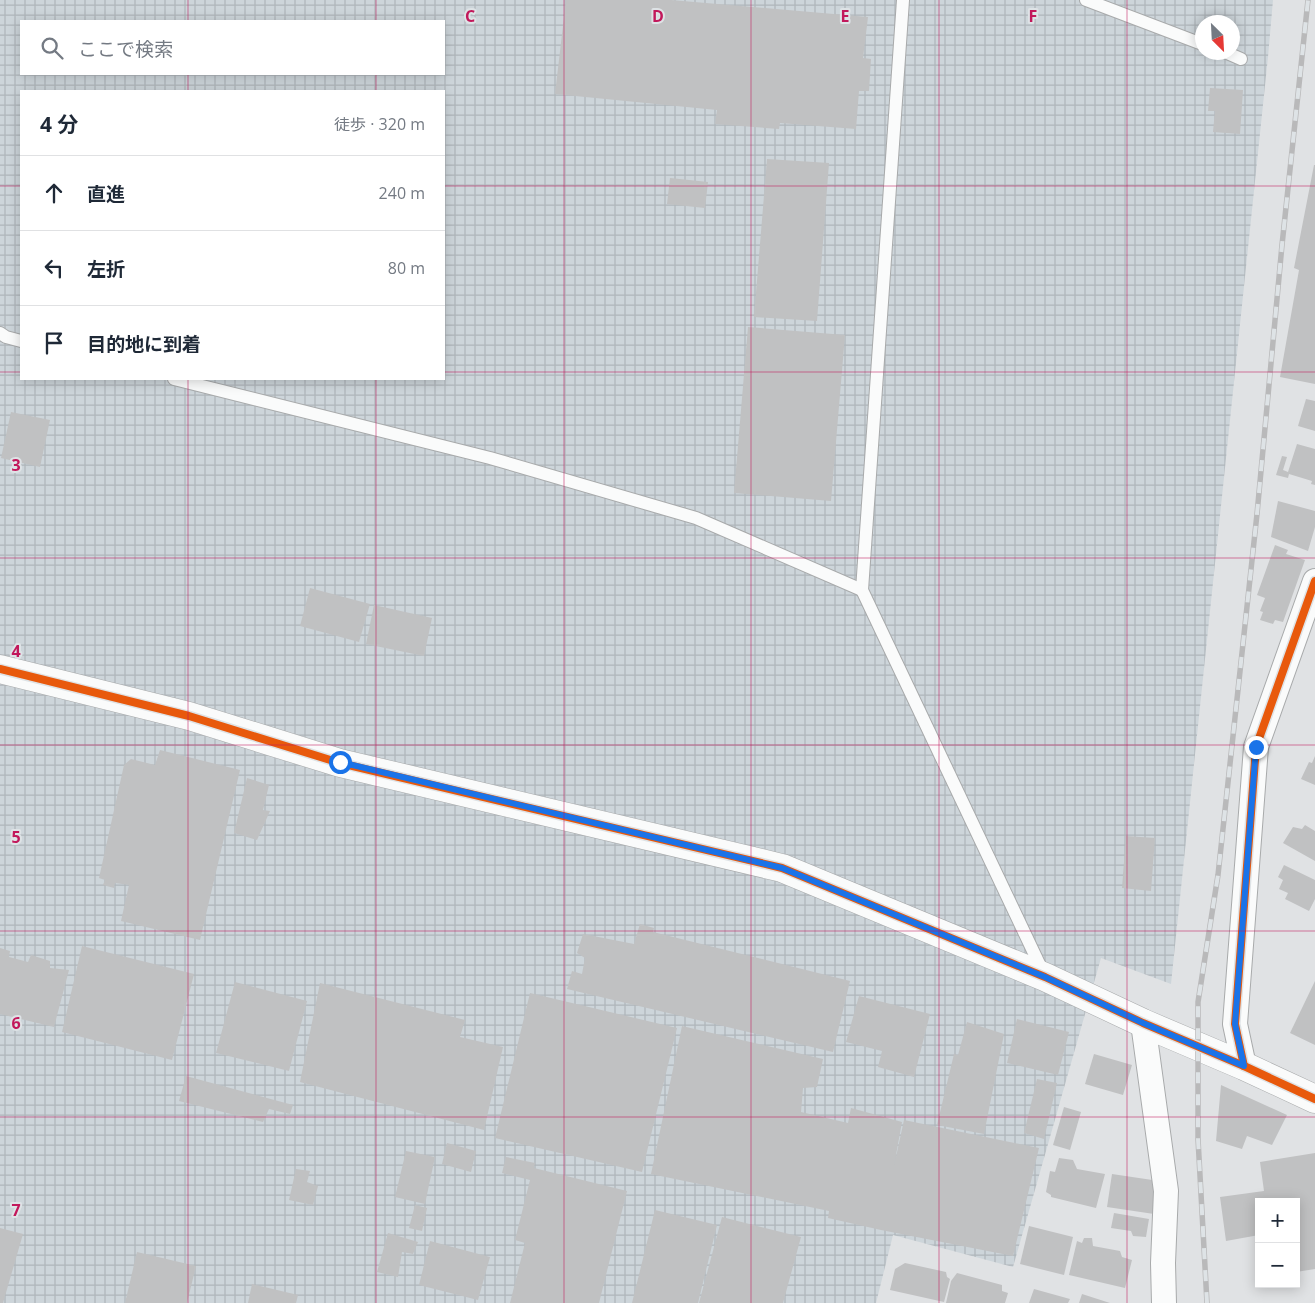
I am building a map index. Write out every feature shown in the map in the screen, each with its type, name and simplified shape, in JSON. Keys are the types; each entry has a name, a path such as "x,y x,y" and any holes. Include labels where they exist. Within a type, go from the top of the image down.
{"street":[{"path":"1244,1066 1235,1024 1256,747 1315,581"},
{"path":"0,669 189,716 340,762 782,868 1045,977 1143,1023 1315,1099"},
{"path":"1143,1023 1166,1191 1163,1264 1164,1303"}],"lane":[{"path":"904,0 862,590 1045,977"},
{"path":"1086,0 1195,41"},
{"path":"0,333 6,337 20,341"},
{"path":"178,380 490,458 696,518 862,590"}],"shaded area":[{"path":"0,0 1273,0 1171,984 1101,958 1013,1267 893,1235 876,1303 0,1303"}],"building":[{"path":"566,0 671,0 868,17 863,58 871,59 869,91 859,91 856,129 780,123 779,129 715,124 717,110 555,94"},
{"path":"1210,88 1243,90 1240,134 1213,132 1215,111 1208,111"},
{"path":"767,159 829,163 817,321 754,317"},
{"path":"1314,165 1315,384 1280,377 1299,270 1294,268"},
{"path":"670,178 708,182 705,208 667,204"},
{"path":"748,327 845,335 831,501 734,493"},
{"path":"1306,399 1315,401 1315,431 1298,426"},
{"path":"11,412 50,420 40,467 1,458"},
{"path":"1297,444 1315,449 1315,485 1311,484 1312,481 1289,474 1288,478 1276,475 1282,456 1287,457 1283,470 1288,472"},
{"path":"1278,501 1315,511 1315,527 1308,551 1271,537"},
{"path":"1275,545 1288,550 1286,554 1305,560 1283,622 1275,620 1273,624 1260,620 1263,612 1260,611 1265,598 1257,595"},
{"path":"310,588 370,604 359,642 300,626"},
{"path":"374,605 432,618 424,656 366,644"},
{"path":"160,750 240,770 200,940 121,921 129,885 115,883 114,888 103,885 105,880 99,878 124,765 131,759 155,765"},
{"path":"1315,756 1315,785 1301,779 1309,762 1312,763"},
{"path":"247,778 269,785 263,810 270,811 257,840 234,833"},
{"path":"1305,825 1315,831 1315,861 1283,843 1293,827 1302,829"},
{"path":"1126,836 1155,838 1151,891 1122,888"},
{"path":"1284,865 1315,880 1315,899 1309,911 1285,899 1288,893 1279,889 1283,880 1278,877"},
{"path":"640,924 654,928 653,932 850,981 833,1052 567,989 572,971 582,974 585,958 577,953 583,934 634,944"},
{"path":"82,946 194,974 172,1060 62,1032"},
{"path":"0,948 10,951 9,957 28,962 31,955 50,961 50,968 69,970 54,1027 0,1014"},
{"path":"1315,981 1315,1045 1290,1033"},
{"path":"235,982 307,1001 289,1071 216,1053"},
{"path":"320,983 465,1020 460,1037 503,1047 484,1130 300,1082"},
{"path":"530,993 677,1028 642,1172 495,1138"},
{"path":"859,996 930,1014 914,1077 878,1067 882,1051 846,1042"},
{"path":"1017,1019 1069,1032 1058,1075 1007,1063"},
{"path":"967,1022 1004,1034 984,1134 937,1125 954,1054 958,1055"},
{"path":"682,1026 823,1059 817,1087 803,1088 801,1112 848,1123 851,1108 902,1122 894,1166 904,1120 1039,1148 1013,1256 828,1218 829,1211 651,1174"},
{"path":"1094,1054 1132,1065 1123,1095 1085,1084"},
{"path":"186,1076 293,1105 290,1114 269,1109 263,1122 179,1101"},
{"path":"1037,1079 1057,1083 1044,1139 1024,1133"},
{"path":"1221,1085 1287,1115 1272,1145 1247,1136 1242,1149 1216,1141"},
{"path":"1064,1107 1081,1112 1070,1150 1053,1145"},
{"path":"447,1143 476,1151 471,1172 442,1164"},
{"path":"406,1151 435,1157 425,1204 395,1197"},
{"path":"1315,1153 1315,1269 1300,1271 1300,1198 1255,1198 1255,1236 1226,1241 1220,1197 1264,1191 1260,1162"},
{"path":"506,1157 535,1163 534,1168 627,1191 599,1303 510,1303 525,1243 515,1240 530,1180 502,1173"},
{"path":"1059,1158 1073,1160 1077,1169 1105,1174 1096,1208 1051,1197 1046,1192 1050,1171 1055,1172"},
{"path":"296,1169 310,1171 307,1182 318,1186 313,1205 289,1200"},
{"path":"1112,1174 1159,1181 1154,1214 1107,1207"},
{"path":"415,1205 427,1208 422,1231 409,1228"},
{"path":"655,1210 717,1225 698,1303 632,1303"},
{"path":"1114,1213 1149,1219 1146,1237 1133,1236 1131,1231 1111,1228"},
{"path":"722,1217 801,1237 783,1303 699,1303"},
{"path":"1029,1226 1073,1237 1064,1275 1020,1264"},
{"path":"0,1228 23,1234 3,1303 0,1303"},
{"path":"388,1233 418,1242 413,1254 402,1252 398,1277 377,1272"},
{"path":"1084,1238 1092,1238 1093,1246 1120,1251 1122,1257 1132,1260 1125,1288 1069,1275 1077,1241 1082,1243"},
{"path":"430,1241 490,1257 478,1300 419,1285"},
{"path":"137,1252 196,1266 187,1303 125,1303"},
{"path":"905,1263 946,1272 947,1277 950,1279 944,1302 890,1290 895,1269"},
{"path":"957,1273 1002,1285 1002,1291 1008,1293 1005,1303 946,1303 951,1281"},
{"path":"252,1284 298,1295 296,1303 248,1303"},
{"path":"1034,1289 1070,1299 1068,1303 1029,1303"},
{"path":"1082,1294 1110,1303 1079,1303"}],"railway":[{"path":"1207,1303 1198,1139 1198,1002 1218,875 1257,514 1282,245 1308,0"}],"cycle path":[{"path":"1244,1066 1235,1024 1256,747 1315,581"},
{"path":"0,669 189,716 340,763 782,868 1045,977 1143,1023 1315,1099"}],"route":[{"path":"340,762 782,868 1045,977 1198,1048 1244,1066 1235,1024 1256,747"}]}
